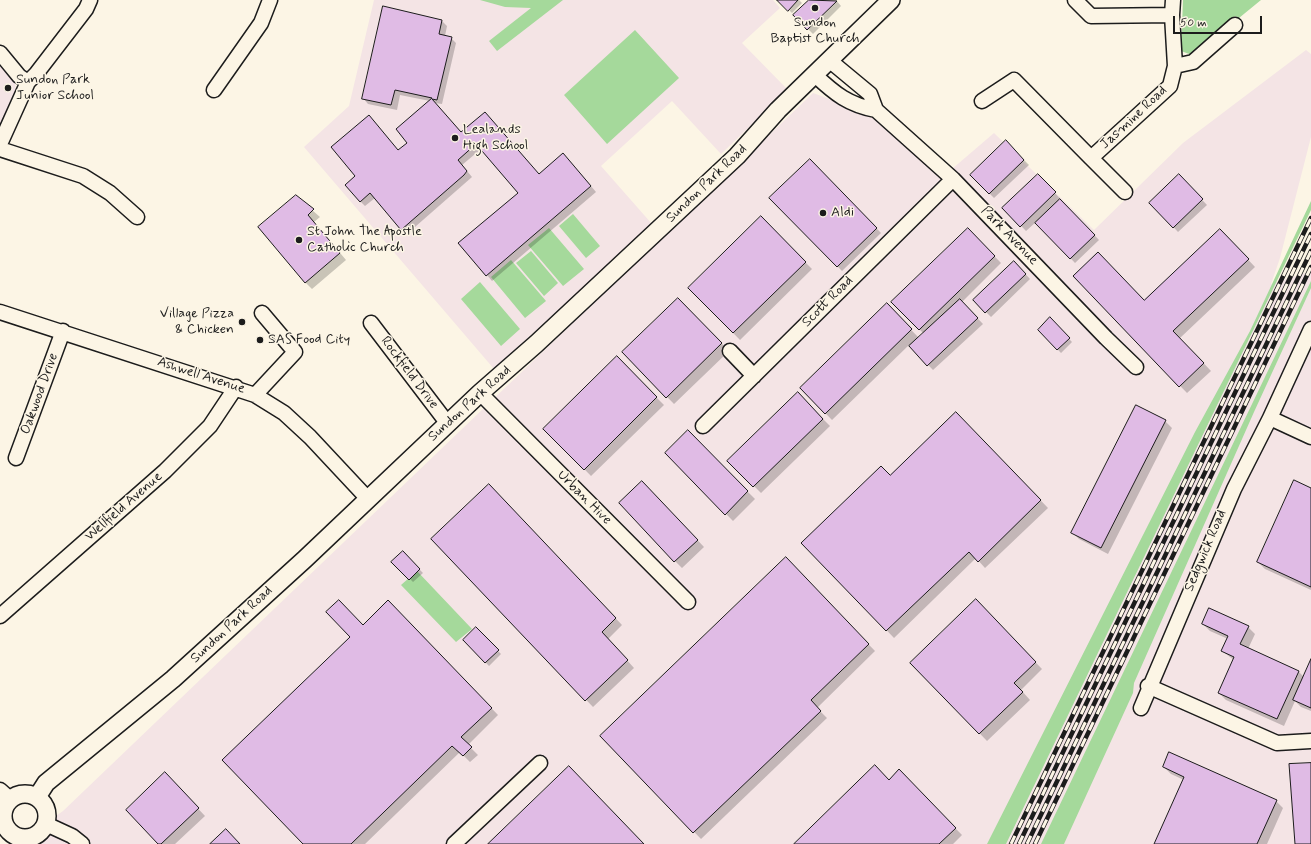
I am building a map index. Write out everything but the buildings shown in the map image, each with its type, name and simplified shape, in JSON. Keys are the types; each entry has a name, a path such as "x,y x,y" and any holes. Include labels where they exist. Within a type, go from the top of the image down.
{"street":[{"path":"0,144 28,82 36,74 82,15 90,0"},
{"path":"214,90 261,22 270,0"},
{"name":"Sundon Park Road","path":"37,797 46,783 174,679 480,393 536,344 737,156 778,110 815,76 829,60 891,0"},
{"path":"1075,0 1091,16 1172,15"},
{"name":"Jasmine Road","path":"982,100 1014,80 1091,158 1170,86 1174,66 1172,15 1173,0"},
{"path":"1174,66 1193,62 1235,25"},
{"path":"0,54 19,76 28,82"},
{"name":"Park Avenue","path":"829,60 870,94 876,110 953,179 1106,338 1136,367"},
{"path":"815,76 845,100 858,107 876,110"},
{"path":"0,149 83,176 110,193 137,217"},
{"path":"1091,158 1125,192"},
{"name":"Scott Road","path":"704,426 953,179"},
{"name":"Ashwell Avenue","path":"0,312 236,387 256,395 284,413 310,437 368,499"},
{"path":"256,395 295,352 262,313"},
{"name":"Rockfield Drive","path":"371,323 448,424"},
{"name":"Sedgwick Road","path":"1141,708 1148,686 1234,489 1270,418 1311,328"},
{"name":"Oakwood Drive","path":"16,458 63,331"},
{"path":"730,351 754,376"},
{"name":"Wellfield Avenue","path":"0,616 165,471 210,426 236,387"},
{"name":"Urban Hive","path":"480,393 688,602"},
{"path":"1270,418 1311,437"},
{"path":"1148,686 1277,743 1311,741"},
{"path":"454,844 540,763"},
{"path":"25,793 37,797 42,801 47,812 46,824 42,831 29,838 4,833 5,824 3,814 5,795 25,793"},
{"path":"46,824 72,836 82,844"}],"shaded area":[{"name":"Lealands High School","path":"374,0 773,0 780,8 742,43 788,90 721,154 672,101 601,166 652,224 494,369 304,147 349,106"},
{"path":"1306,50 1311,54 1311,137 1280,258 1271,284 1311,271 1311,844 16,844 63,811 813,93 873,115 945,175 994,133 1094,230 1183,143"},
{"name":"Sundon Park Junior School","path":"0,62 15,79 16,97 2,125 0,124"}],"green space":[{"path":"480,0 563,0 497,51 489,41 531,8 505,7"},
{"path":"1183,0 1261,0 1239,18 1235,16 1192,55 1181,51"},
{"path":"635,30 679,78 607,144 564,95"},
{"path":"1311,201 1311,210 1006,844 987,844 1195,432 1250,331"},
{"path":"573,214 600,246 586,258 559,226"},
{"path":"549,228 584,269 563,286 528,245"},
{"path":"531,251 558,283 544,296 516,263"},
{"path":"511,260 546,301 525,318 491,277"},
{"path":"1311,281 1311,288 1254,412 1134,683 1133,693 1064,844 1041,844"},
{"path":"480,282 520,329 501,346 461,299"},
{"path":"417,571 472,629 456,642 401,585"}],"railway":[{"path":"1011,844 1311,218"},
{"path":"1019,844 1311,234"},
{"path":"1027,844 1311,251"},
{"path":"1035,844 1311,267"}],"place":[{"name":"Sundon Baptist Church","path":"815,8"},
{"name":"Sundon Park Junior School","path":"8,88"},
{"name":"Lealands High School","path":"455,138"},
{"name":"Aldi","path":"823,213"},
{"name":"St John The Apostle Catholic Church","path":"299,240"},
{"name":"Village Pizza & Chicken","path":"242,322"},
{"name":"SAS Food City","path":"260,340"}]}
